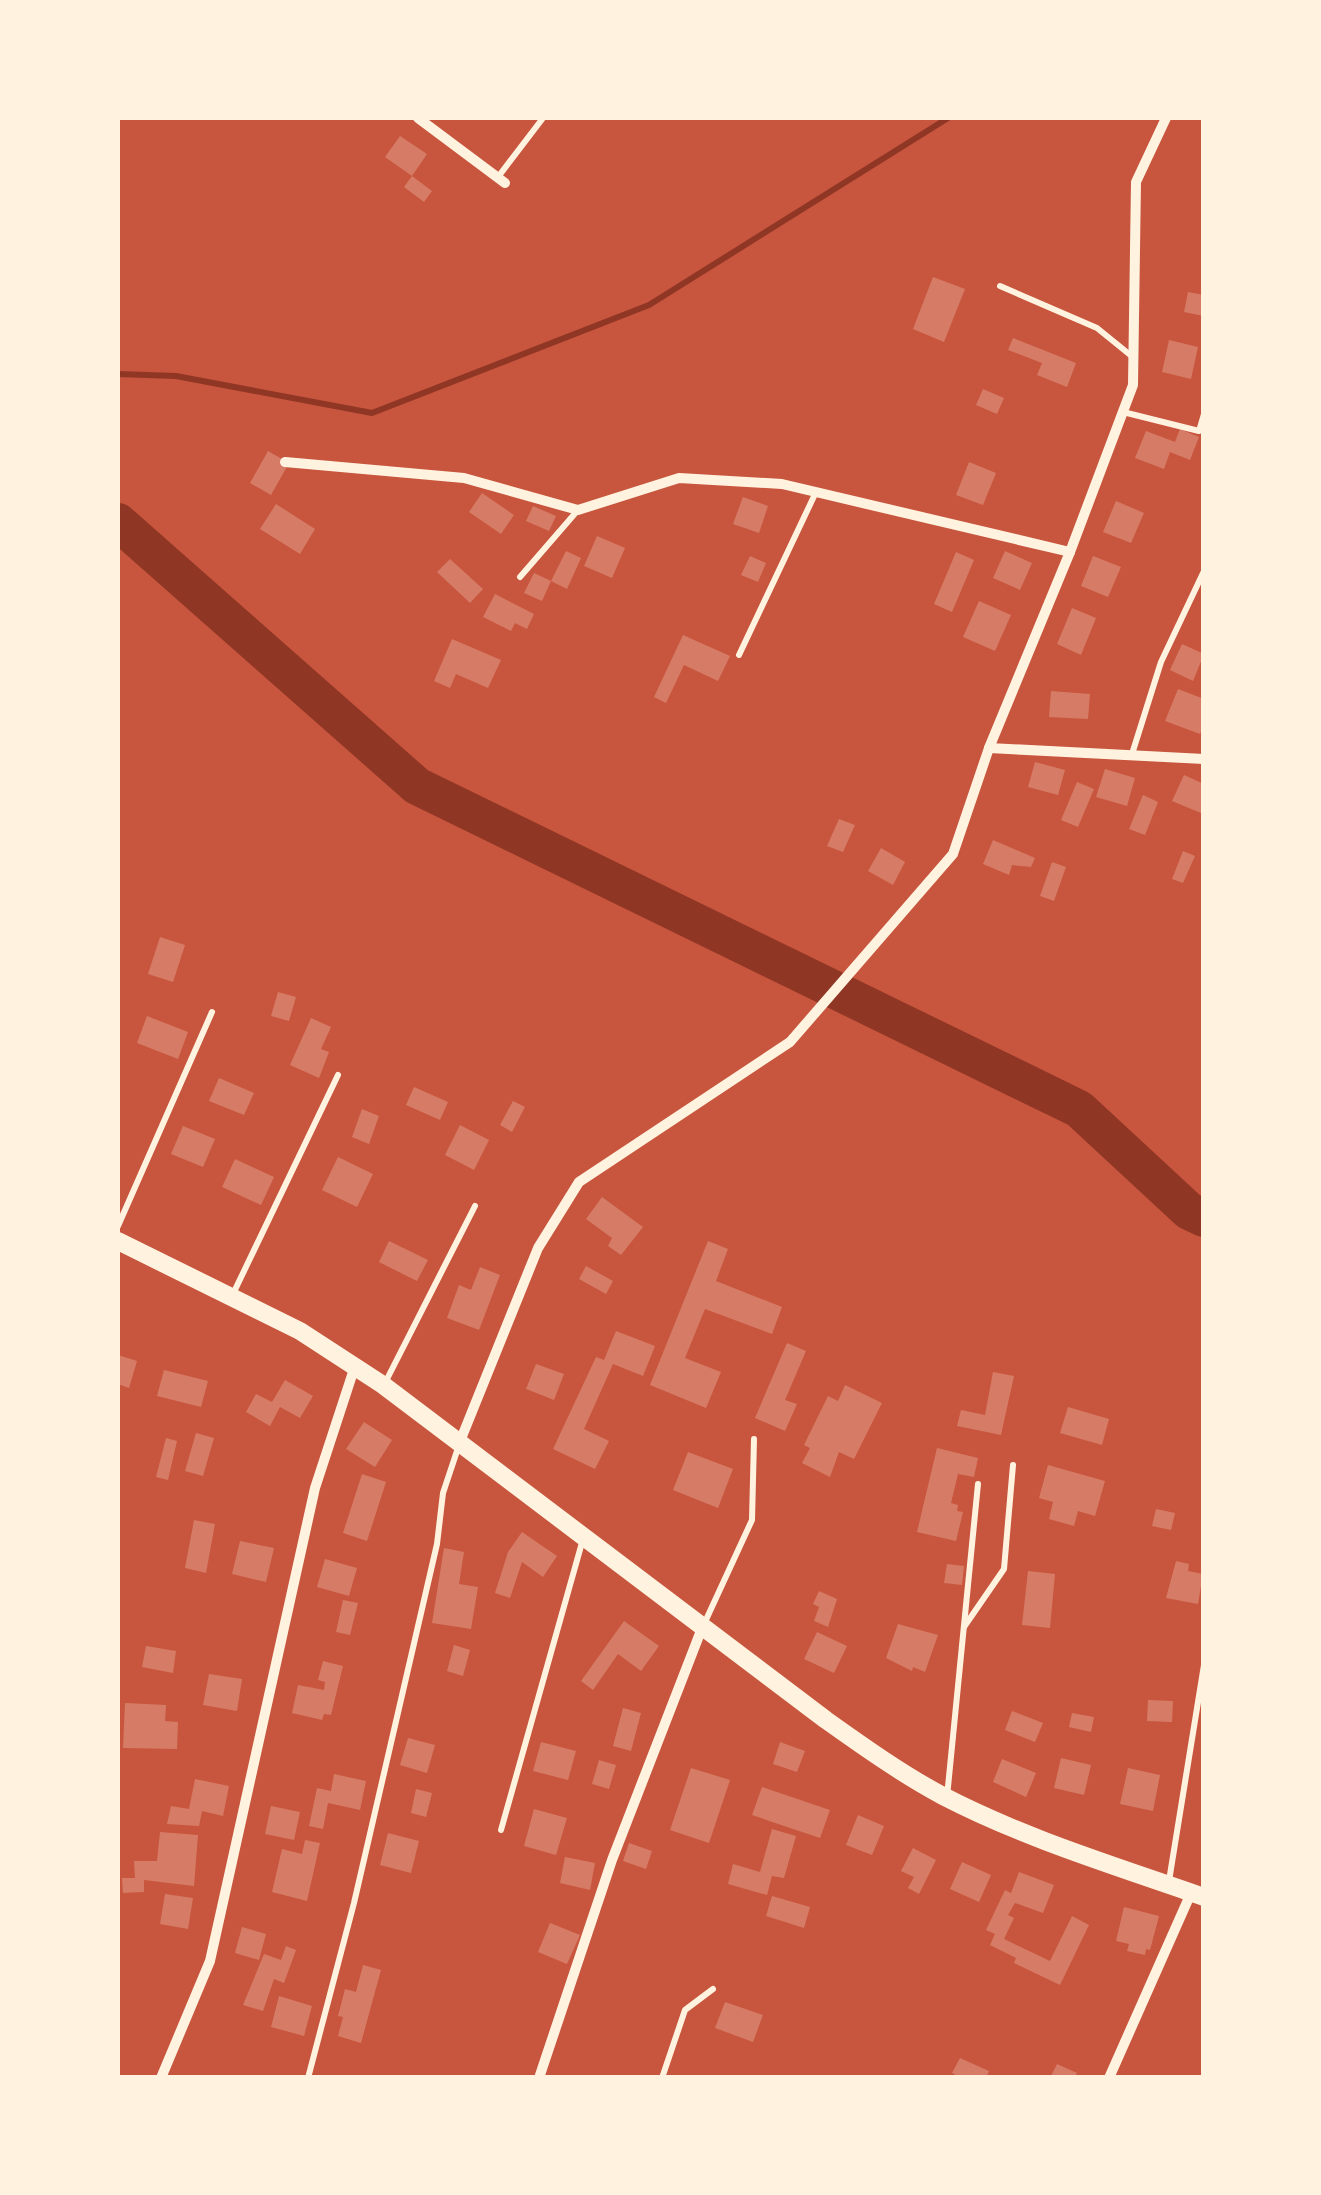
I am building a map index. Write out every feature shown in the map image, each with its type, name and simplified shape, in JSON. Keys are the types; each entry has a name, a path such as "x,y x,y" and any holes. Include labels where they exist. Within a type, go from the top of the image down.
{"main road":[{"path":"118,1241 233,1296 356,1366 702,1628 902,1773 947,1798 1067,1850 1197,1895"}],"street":[{"path":"418,118 501,180"},
{"path":"460,1444 538,1248 580,1182 790,1042 953,854 989,748 1070,552 1133,385 1136,182 1166,118"},
{"path":"285,462 464,478 578,510 679,478 782,484 1070,552"},
{"path":"989,748 1204,759"},
{"path":"160,2078 210,1961 316,1488 356,1366"},
{"path":"539,2078 612,1860 702,1628"},
{"path":"1109,2078 1197,1895"}],"lane":[{"path":"501,180 543,118"},
{"path":"1000,286 1098,328 1135,358"},
{"path":"1123,412 1200,430 1204,414"},
{"path":"738,656 816,492"},
{"path":"520,577 578,510"},
{"path":"1132,755 1161,662 1204,571"},
{"path":"118,1226 212,1012"},
{"path":"233,1296 338,1076"},
{"path":"383,1385 475,1206"},
{"path":"702,1628 752,1520 754,1439"},
{"path":"308,2078 354,1903 437,1544 443,1493 460,1444"},
{"path":"964,1628 1004,1569 1013,1465"},
{"path":"947,1798 978,1484"},
{"path":"501,1830 583,1538"},
{"path":"1168,1885 1204,1665"},
{"path":"662,2078 685,2010 713,1988"}],"building":[{"path":"400,136 427,154 412,176 385,157"},
{"path":"412,176 432,191 424,202 404,187"},
{"path":"933,277 965,289 944,342 913,329"},
{"path":"1188,292 1204,295 1204,316 1184,312"},
{"path":"1013,338 1076,363 1067,387 1037,375 1042,363 1008,350"},
{"path":"1169,340 1198,347 1191,379 1162,372"},
{"path":"983,389 1004,398 997,414 976,405"},
{"path":"1180,429 1199,437 1190,460 1170,452 1164,469 1135,458 1146,431 1175,442"},
{"path":"268,451 289,463 271,495 250,483"},
{"path":"969,462 996,473 983,505 956,495"},
{"path":"482,493 514,515 501,534 469,512"},
{"path":"743,497 768,506 759,533 733,524"},
{"path":"1116,501 1144,513 1131,543 1103,532"},
{"path":"276,504 315,529 300,554 260,529"},
{"path":"533,506 556,516 549,531 526,521"},
{"path":"597,536 625,548 612,578 584,566"},
{"path":"566,551 581,558 567,589 551,581"},
{"path":"1005,551 1032,563 1020,590 993,578"},
{"path":"956,552 974,560 952,612 934,604"},
{"path":"750,556 766,563 758,582 741,575"},
{"path":"1093,556 1121,567 1108,597 1081,586"},
{"path":"450,559 483,589 470,603 437,572"},
{"path":"534,573 551,581 542,601 524,593"},
{"path":"495,594 534,614 527,629 515,623 511,631 483,617"},
{"path":"979,601 1011,615 995,651 963,637"},
{"path":"1072,608 1096,618 1081,655 1057,644"},
{"path":"683,635 730,656 718,681 684,665 666,703 654,697"},
{"path":"452,639 501,660 488,688 456,674 450,688 434,681"},
{"path":"1182,644 1204,654 1193,681 1170,670"},
{"path":"1178,689 1204,699 1200,734 1165,721"},
{"path":"1051,691 1090,694 1088,719 1049,717"},
{"path":"1035,762 1065,770 1058,795 1028,787"},
{"path":"1105,769 1135,778 1127,806 1096,797"},
{"path":"1184,775 1204,784 1201,813 1172,801"},
{"path":"1077,782 1094,789 1078,827 1061,820"},
{"path":"1143,795 1158,802 1145,835 1129,829"},
{"path":"839,819 855,825 843,852 827,846"},
{"path":"993,840 1035,858 1031,867 1012,865 1009,875 983,864"},
{"path":"881,848 905,862 893,885 868,871"},
{"path":"1183,851 1195,856 1183,883 1172,879"},
{"path":"1052,862 1066,867 1054,901 1040,896"},
{"path":"160,937 185,945 173,982 148,974"},
{"path":"278,992 296,997 289,1021 271,1016"},
{"path":"147,1016 188,1032 178,1059 137,1043"},
{"path":"311,1018 331,1027 321,1049 329,1052 319,1078 290,1065"},
{"path":"219,1078 254,1093 244,1115 209,1101"},
{"path":"414,1087 448,1102 440,1120 406,1105"},
{"path":"513,1101 525,1107 512,1132 500,1125"},
{"path":"362,1109 379,1116 369,1144 352,1137"},
{"path":"460,1125 489,1140 474,1170 445,1155"},
{"path":"183,1126 215,1139 203,1167 171,1154"},
{"path":"338,1157 373,1174 357,1207 322,1190"},
{"path":"235,1159 274,1177 261,1205 222,1187"},
{"path":"602,1197 643,1227 621,1255 608,1246 612,1238 586,1219"},
{"path":"389,1241 428,1260 417,1281 379,1262"},
{"path":"708,1241 728,1249 716,1281 782,1307 772,1334 705,1309 685,1358 721,1372 706,1408 650,1385"},
{"path":"586,1266 613,1281 606,1294 579,1279"},
{"path":"480,1267 500,1275 479,1330 447,1318 459,1285 471,1290"},
{"path":"616,1331 655,1346 643,1376 613,1364 584,1429 609,1441 595,1469 553,1449 596,1357 604,1360"},
{"path":"787,1343 806,1351 785,1400 797,1404 785,1431 755,1418"},
{"path":"118,1355 137,1361 129,1388 118,1384"},
{"path":"536,1364 564,1374 554,1400 526,1389"},
{"path":"164,1370 208,1381 201,1407 157,1396"},
{"path":"993,1372 1014,1376 1001,1435 957,1426 961,1410 985,1415"},
{"path":"285,1380 313,1396 300,1418 280,1407 270,1426 246,1412 256,1394 272,1402"},
{"path":"845,1385 882,1403 854,1459 839,1452 830,1477 802,1463 810,1448 804,1445 828,1396 838,1401"},
{"path":"1068,1407 1109,1419 1102,1445 1060,1433"},
{"path":"364,1422 392,1440 375,1467 346,1449"},
{"path":"196,1433 214,1438 203,1476 185,1471"},
{"path":"166,1438 177,1441 168,1480 156,1477"},
{"path":"937,1448 978,1458 974,1477 958,1474 951,1503 963,1512 956,1541 917,1532"},
{"path":"688,1452 733,1469 718,1508 673,1490"},
{"path":"1048,1465 1105,1481 1095,1516 1078,1511 1074,1526 1049,1519 1053,1502 1039,1498"},
{"path":"362,1474 386,1482 367,1541 343,1533"},
{"path":"1156,1509 1175,1513 1171,1530 1152,1526"},
{"path":"194,1520 215,1524 206,1573 185,1568"},
{"path":"522,1532 557,1556 543,1577 522,1562 510,1598 495,1593 508,1552"},
{"path":"240,1541 274,1548 266,1582 232,1574"},
{"path":"444,1548 464,1552 459,1584 478,1587 471,1629 432,1623"},
{"path":"325,1559 357,1568 349,1596 317,1587"},
{"path":"1176,1561 1189,1564 1188,1571 1203,1574 1198,1604 1166,1598"},
{"path":"947,1564 964,1566 962,1585 944,1583"},
{"path":"1028,1571 1055,1574 1050,1628 1022,1625"},
{"path":"819,1591 837,1599 828,1627 814,1621 819,1607 813,1604"},
{"path":"343,1600 358,1603 350,1635 336,1632"},
{"path":"624,1621 659,1646 641,1671 618,1654 593,1690 581,1681"},
{"path":"898,1624 938,1635 925,1672 913,1667 912,1671 886,1658"},
{"path":"817,1632 847,1646 834,1673 804,1659"},
{"path":"454,1645 470,1650 463,1676 447,1671"},
{"path":"146,1646 176,1651 173,1673 142,1667"},
{"path":"323,1661 343,1666 331,1715 324,1714 322,1720 292,1713 298,1685 324,1690 325,1682 318,1680"},
{"path":"209,1674 242,1679 237,1711 203,1705"},
{"path":"1148,1700 1173,1701 1172,1722 1147,1721"},
{"path":"125,1703 166,1705 165,1721 178,1722 177,1749 123,1748"},
{"path":"623,1708 641,1713 631,1751 613,1746"},
{"path":"1012,1711 1043,1723 1035,1742 1005,1730"},
{"path":"1072,1713 1094,1717 1091,1732 1069,1727"},
{"path":"408,1738 435,1745 427,1773 400,1765"},
{"path":"541,1742 576,1751 568,1780 533,1771"},
{"path":"780,1742 805,1751 797,1772 773,1764"},
{"path":"1061,1758 1091,1765 1084,1795 1054,1788"},
{"path":"1002,1759 1036,1773 1026,1797 993,1782"},
{"path":"599,1760 616,1765 609,1789 592,1784"},
{"path":"691,1768 730,1780 709,1843 670,1830"},
{"path":"1128,1768 1160,1775 1153,1811 1120,1804"},
{"path":"334,1774 366,1781 360,1810 328,1803 323,1829 309,1826 317,1788 331,1791"},
{"path":"195,1779 229,1786 223,1816 202,1811 199,1826 167,1824 171,1806 189,1809"},
{"path":"762,1787 830,1810 820,1838 752,1815"},
{"path":"416,1789 432,1793 426,1817 411,1813"},
{"path":"271,1806 300,1812 294,1840 265,1834"},
{"path":"534,1809 567,1818 556,1855 524,1846"},
{"path":"858,1815 884,1826 872,1855 846,1845"},
{"path":"772,1829 796,1836 784,1878 772,1876 767,1895 728,1884 733,1864 760,1872"},
{"path":"160,1832 198,1835 194,1886 144,1880 144,1892 123,1893 122,1878 135,1878 134,1861 157,1861"},
{"path":"388,1833 419,1841 411,1873 380,1865"},
{"path":"305,1840 320,1843 307,1901 272,1892 282,1849 302,1854"},
{"path":"629,1843 652,1851 646,1869 623,1861"},
{"path":"913,1848 936,1860 919,1894 908,1888 914,1877 901,1871"},
{"path":"565,1857 595,1863 590,1890 560,1883"},
{"path":"962,1862 991,1875 979,1902 950,1889"},
{"path":"1019,1872 1054,1885 1043,1913 1015,1903 1008,1915 1014,1918 1004,1939 1050,1961 1072,1916 1089,1925 1060,1985 1014,1963 1016,1958 990,1945 995,1934 986,1930 1005,1890 1011,1893"},
{"path":"165,1894 193,1898 188,1929 160,1924"},
{"path":"772,1896 810,1907 804,1928 766,1916"},
{"path":"1124,1907 1159,1916 1150,1950 1146,1949 1145,1955 1127,1951 1129,1944 1116,1941"},
{"path":"550,1923 580,1935 567,1964 538,1952"},
{"path":"242,1927 266,1934 259,1960 235,1953"},
{"path":"286,1946 296,1950 284,1983 274,1979 263,2011 243,2005 264,1954 281,1960"},
{"path":"363,1965 381,1970 361,2043 338,2036 343,2017 338,2016 345,1989 356,1992"},
{"path":"279,1996 312,2006 304,2036 271,2027"},
{"path":"725,2002 763,2015 753,2042 715,2028"},
{"path":"960,2058 989,2071 986,2078 962,2078 952,2073"},
{"path":"1057,2064 1077,2073 1074,2078 1050,2078"}],"waterway":[{"path":"118,374 176,376 372,413 649,305 948,118"},
{"path":"118,522 417,786 1079,1109 1189,1211 1204,1218"}]}
